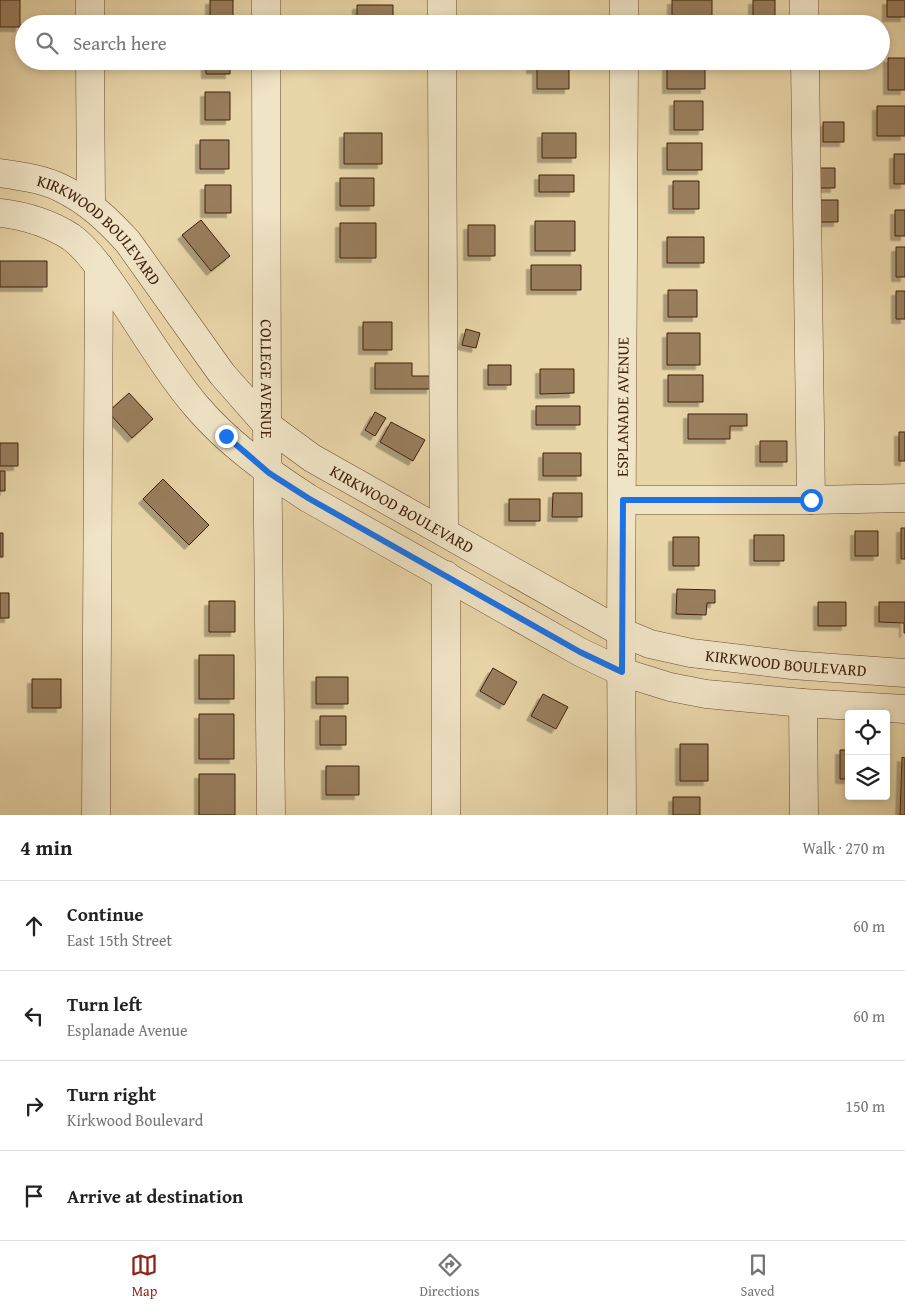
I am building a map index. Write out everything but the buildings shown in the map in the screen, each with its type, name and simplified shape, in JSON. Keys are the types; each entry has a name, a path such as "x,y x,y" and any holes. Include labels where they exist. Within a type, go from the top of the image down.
{"street":[{"path":"90,0 90,15"},
{"path":"266,0 266,15"},
{"path":"442,0 442,15"},
{"path":"624,0 624,15"},
{"path":"804,0 804,15"},
{"path":"90,70 91,205"},
{"name":"COLLEGE AVENUE","path":"266,70 271,815"},
{"path":"442,70 444,531"},
{"name":"ESPLANADE AVENUE","path":"622,815 624,70"},
{"path":"805,70 811,500"},
{"name":"KIRKWOOD BOULEVARD","path":"0,173 27,177 60,187 91,205 112,224 128,242 222,374 267,425 312,458 621,632 650,644 691,653 792,664 905,672"},
{"name":"KIRKWOOD BOULEVARD","path":"0,213 20,215 43,222 72,238 99,266 197,406 226,436 269,473 308,498 580,652 622,672 670,687 706,694 803,703 905,708"},
{"path":"96,815 99,266"},
{"path":"623,500 905,498"},
{"path":"446,575 446,815"},
{"path":"803,703 804,815"}],"route":[{"path":"226,436 269,473 308,498 580,652 622,672 623,500 811,500"}]}
